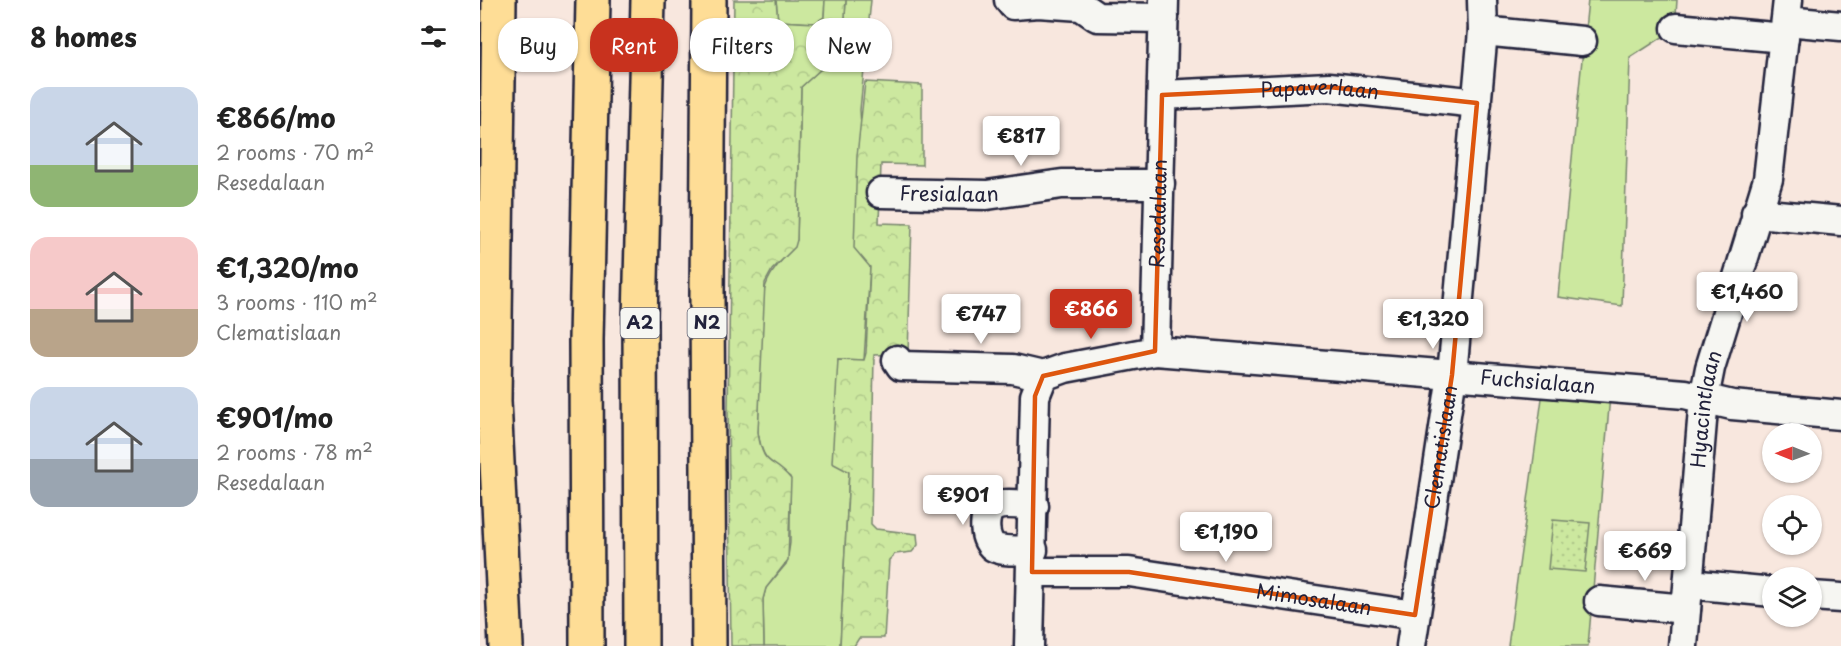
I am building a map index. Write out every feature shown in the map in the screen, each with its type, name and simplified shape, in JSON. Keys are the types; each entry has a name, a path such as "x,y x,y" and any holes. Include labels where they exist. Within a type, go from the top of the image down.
{"highway":[{"path":"499,0 494,389 506,646"},
{"path":"587,646 586,340 593,0"},
{"name":"A2","path":"641,646 640,320 648,0"},
{"name":"N2","path":"709,0 707,321 709,646"}],"street":[{"path":"1009,0 1013,5 1038,3 1081,6 1097,17 1164,9"},
{"name":"Clematislaan","path":"1411,646 1452,375 1483,31 1482,0"},
{"name":"Resedalaan","path":"1155,351 1164,9"},
{"path":"1676,28 1786,20 1841,26"},
{"name":"Hyacintlaan","path":"1683,646 1704,398 1710,368 1768,179 1786,20"},
{"path":"1483,31 1582,41"},
{"name":"Papaverlaan","path":"1162,95 1329,87 1477,103"},
{"name":"Fresialaan","path":"881,193 987,195 1062,184 1160,184"},
{"path":"1756,213 1841,221"},
{"path":"897,360 901,366 1013,369 1043,376 1065,368 1155,351"},
{"name":"Fuchsialaan","path":"1155,351 1685,394 1732,405 1841,414"},
{"path":"1029,646 1035,396 1043,376"},
{"path":"1032,561 996,549 989,544 986,537 987,514 991,508 998,505 1034,506"},
{"name":"Mimosalaan","path":"1032,561 1129,572 1416,615"},
{"path":"1599,601 1762,593"},
{"path":"1822,597 1841,598"}],"highlighted area":[{"path":"1329,87 1477,103 1452,375 1415,615 1129,572 1032,572 1035,396 1043,376 1155,351 1162,95"}],"green space":[{"path":"734,0 776,0 778,18 734,18"},
{"path":"776,0 825,0 822,18 806,18 806,23 794,22 794,18 778,18"},
{"path":"825,0 846,0 845,18 822,18"},
{"path":"846,0 871,0 869,18 845,18"},
{"path":"1588,0 1677,0 1675,29 1630,58 1622,306 1558,297"},
{"path":"794,22 806,23 806,72 818,72 801,87 797,240 795,247 772,270 765,283 758,432 766,457 791,479 788,560 766,588 763,599 764,646 731,646 728,411 733,72 794,72"},
{"path":"818,72 864,72 860,110 870,267 864,360 838,359 849,472 840,646 764,646 763,599 766,588 787,563 790,543 790,477 767,459 758,432 763,297 772,273 797,240 801,87"},
{"path":"865,82 922,85 922,165 881,164 879,223 912,224 908,354 874,355 871,524 876,529 917,534 918,545 912,552 895,554 889,560 884,638 859,638 854,646 840,646 849,472 832,463 838,359 864,360 866,353 870,267 854,248 857,156"},
{"path":"1543,391 1610,396 1588,646 1508,646"},
{"path":"1553,520 1590,523 1585,572 1548,569"}]}
